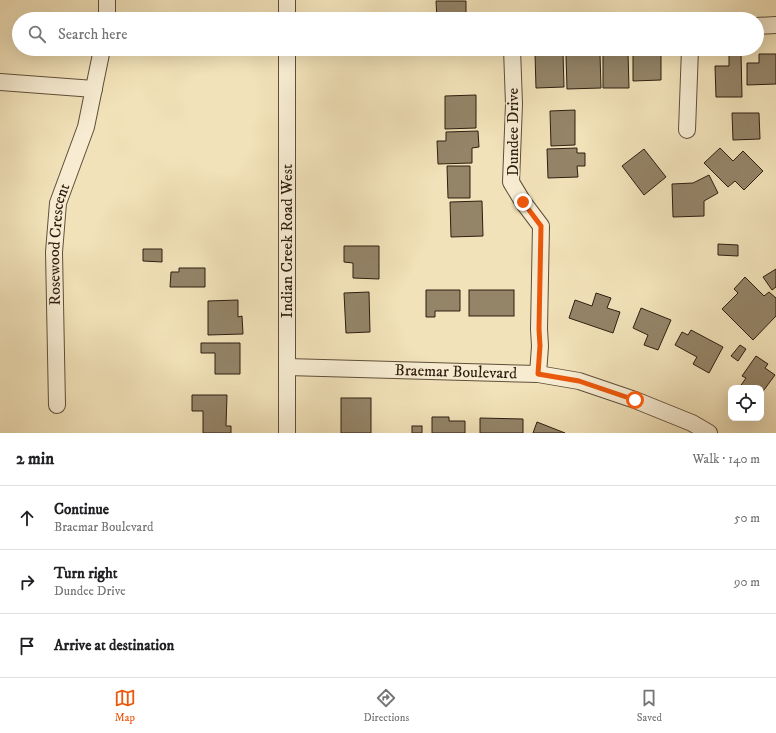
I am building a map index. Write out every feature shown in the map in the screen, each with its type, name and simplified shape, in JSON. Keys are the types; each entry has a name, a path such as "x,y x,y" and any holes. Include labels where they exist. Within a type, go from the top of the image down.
{"street":[{"path":"107,0 107,12"},
{"path":"287,0 287,12"},
{"path":"764,26 776,25"},
{"name":"Rosewood Crescent","path":"57,405 54,252 58,203 86,127 101,56"},
{"name":"Indian Creek Road West","path":"287,56 287,433"},
{"name":"Dundee Drive","path":"512,56 514,104 512,182 523,202 541,226 540,346 538,374"},
{"path":"687,130 690,56"},
{"path":"0,82 94,89"},
{"name":"Braemar Boulevard","path":"287,367 538,374 579,381 635,400 692,423 709,433"}],"building":[{"path":"436,1 466,1 466,12 437,12"},
{"path":"764,54 776,54 776,84 747,85 747,63 759,63 759,56 764,56"},
{"path":"535,56 563,56 564,87 536,88"},
{"path":"566,56 600,56 601,88 567,89"},
{"path":"603,56 628,56 629,88 603,88"},
{"path":"633,56 661,56 661,80 633,81"},
{"path":"729,56 741,56 742,97 716,97 715,66 729,66"},
{"path":"476,95 476,128 445,129 445,96"},
{"path":"575,110 575,145 551,146 550,111"},
{"path":"732,113 759,113 760,139 733,140"},
{"path":"478,131 479,147 472,148 472,163 438,164 437,141 446,141 446,132"},
{"path":"577,148 577,153 585,153 585,166 577,166 578,177 548,178 547,149"},
{"path":"720,148 733,161 743,151 763,171 744,190 735,181 728,187 704,163"},
{"path":"644,149 666,177 644,195 622,166"},
{"path":"447,166 470,166 470,198 448,198"},
{"path":"709,175 718,193 704,201 704,216 673,217 672,184 693,183"},
{"path":"482,201 483,236 451,237 450,202"},
{"path":"718,244 738,245 738,256 718,255"},
{"path":"344,246 379,246 379,279 353,278 353,263 344,262"},
{"path":"143,249 162,249 162,262 143,261"},
{"path":"179,268 205,268 205,287 170,287 171,272 179,272"},
{"path":"776,269 776,287 772,290 763,277"},
{"path":"745,277 764,296 769,292 776,298 776,316 753,340 722,309 738,293 734,289"},
{"path":"426,290 460,290 460,311 435,311 435,317 426,317"},
{"path":"469,290 514,290 514,316 469,316"},
{"path":"369,292 370,332 346,333 344,293"},
{"path":"596,293 611,298 607,308 620,312 613,333 569,318 575,300 592,306"},
{"path":"238,300 238,317 242,316 243,334 208,335 208,301"},
{"path":"641,308 671,320 658,350 644,345 648,335 633,328"},
{"path":"691,330 723,347 709,373 693,364 697,357 675,345 682,332 688,335"},
{"path":"201,343 240,343 240,374 215,374 215,353 201,353"},
{"path":"740,345 746,349 738,361 731,356"},
{"path":"756,356 768,364 765,368 775,375 764,390 764,385 741,385 746,378 742,376"},
{"path":"192,395 227,395 226,426 231,426 231,433 203,433 203,411 192,411"},
{"path":"341,398 371,398 371,433 341,433"},
{"path":"432,417 449,417 449,421 465,421 465,433 432,433"},
{"path":"480,418 523,419 523,433 480,433"},
{"path":"537,422 565,433 533,433"},
{"path":"412,426 422,426 422,433 412,433"}],"route":[{"path":"523,202 541,226 540,346 538,374 579,381 635,400"}]}
